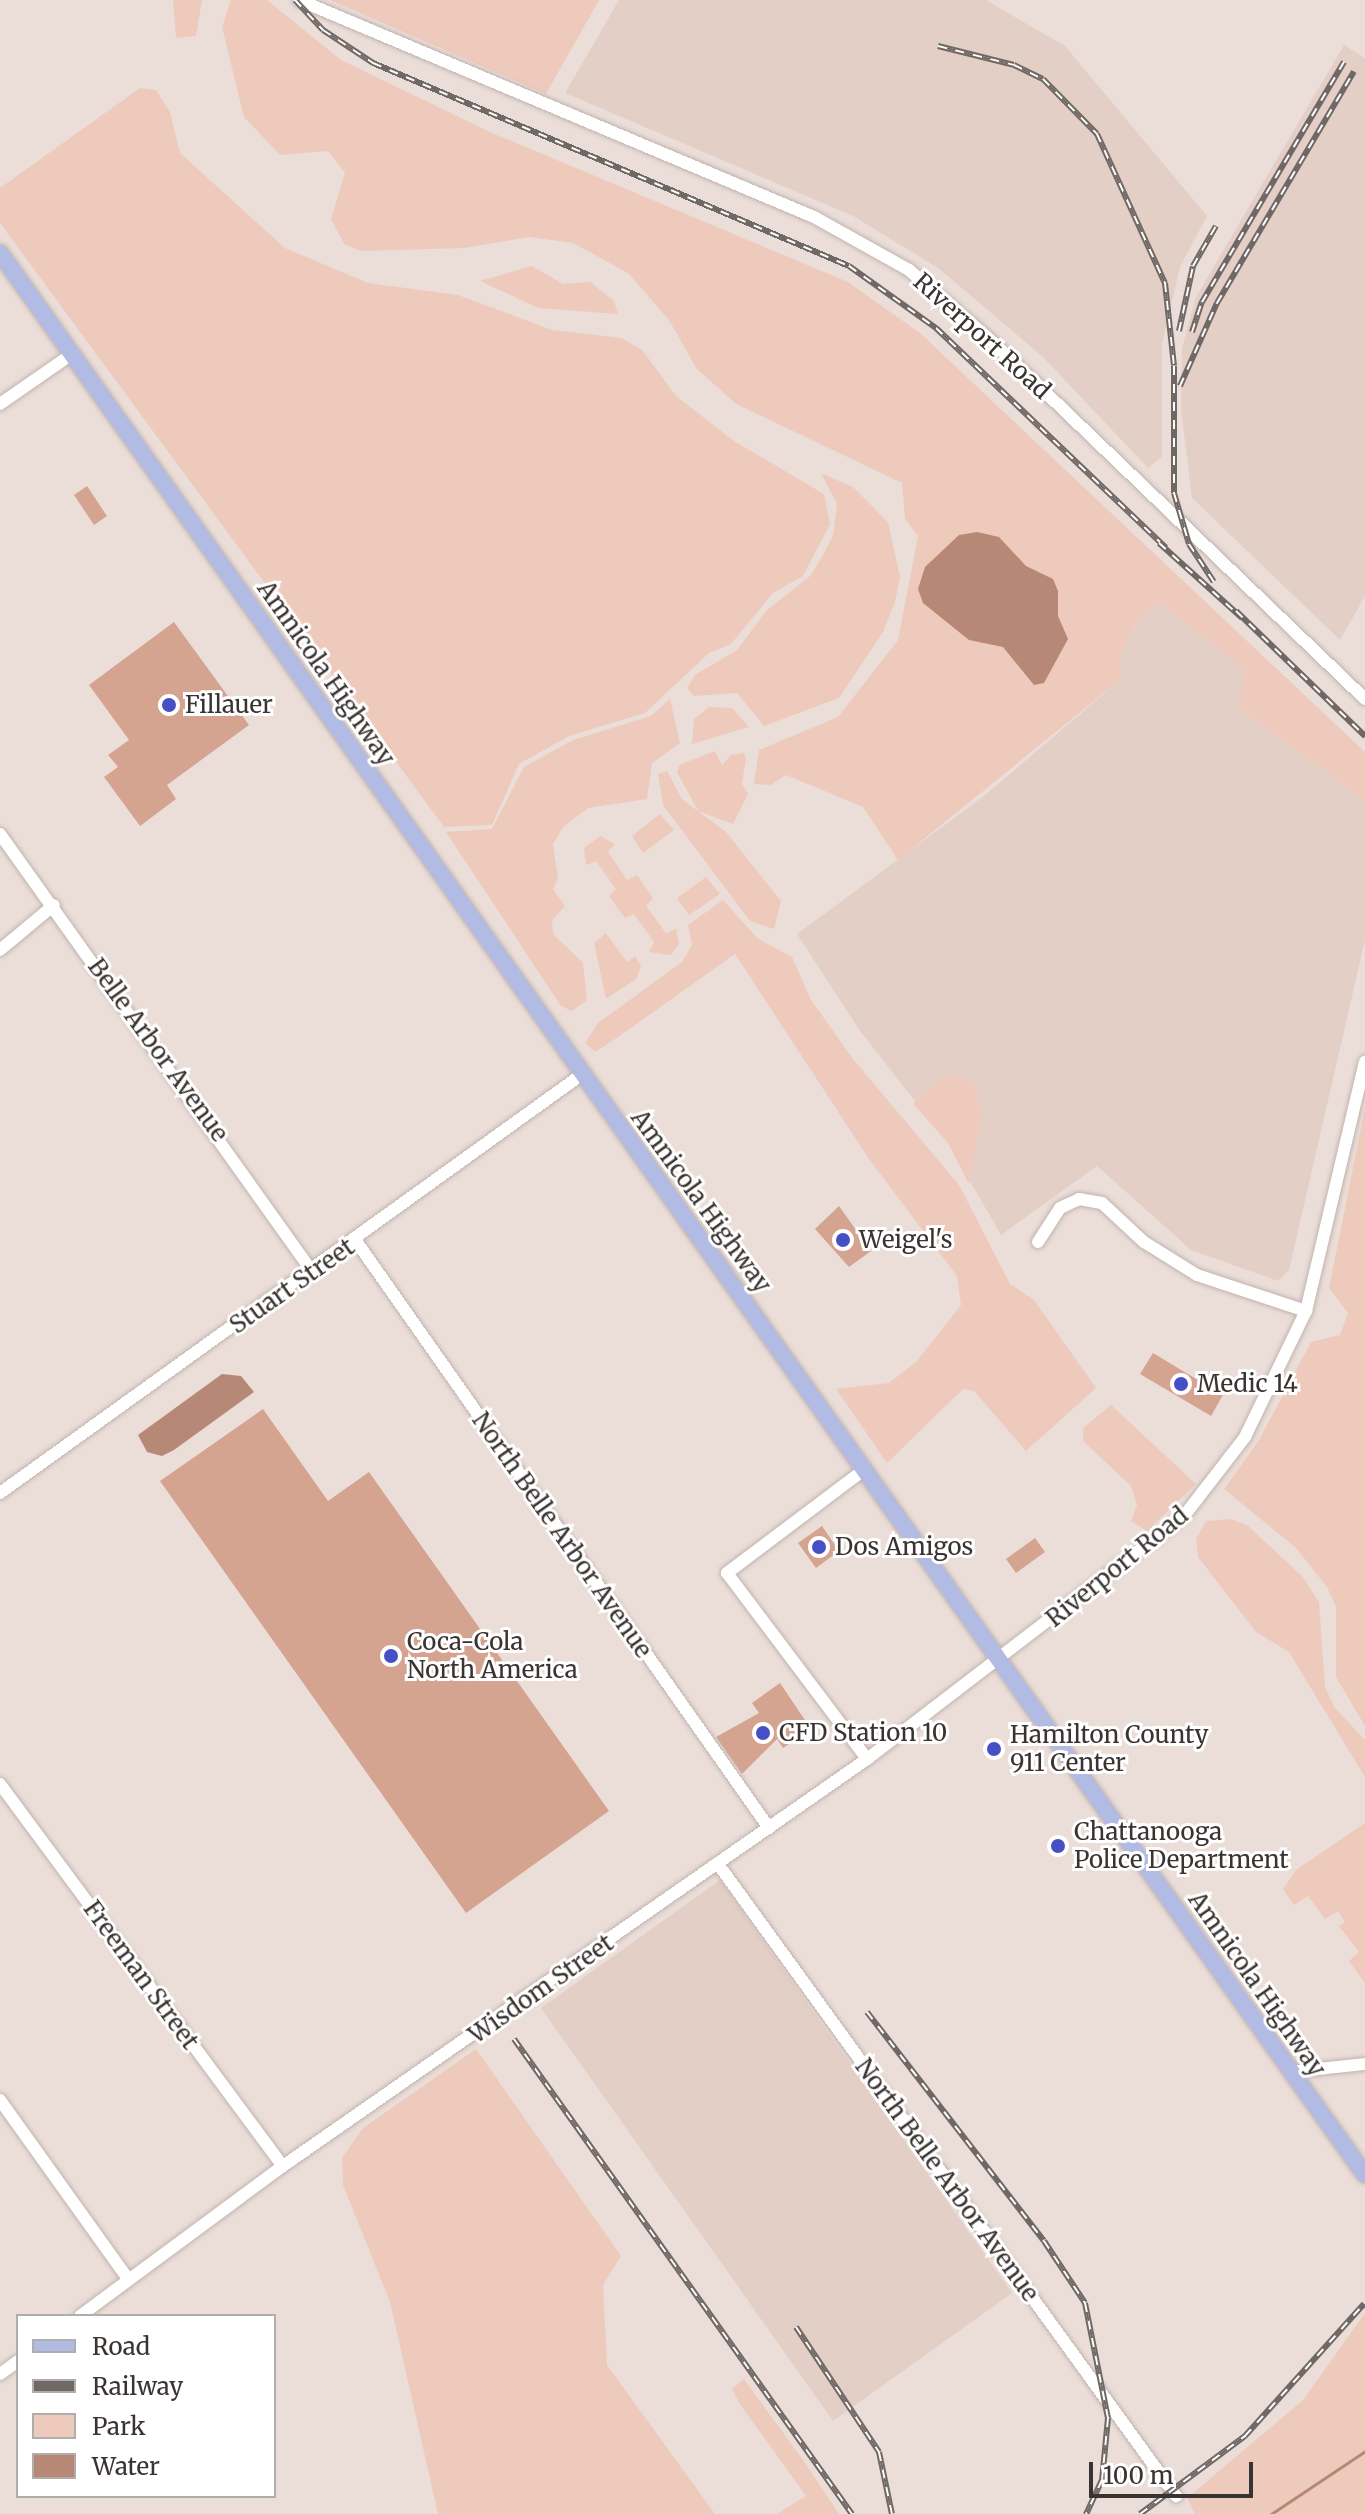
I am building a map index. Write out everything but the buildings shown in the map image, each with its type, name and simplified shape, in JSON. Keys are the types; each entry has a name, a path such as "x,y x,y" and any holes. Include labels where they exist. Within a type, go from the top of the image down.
{"main road":[{"name":"Amnicola Highway","path":"0,253 1365,2175"}],"street":[{"name":"Riverport Road","path":"299,0 814,217 909,270 994,343 1365,699"},
{"path":"0,404 72,354"},
{"name":"Belle Arbor Avenue","path":"0,834 54,905 311,1270"},
{"path":"0,950 54,905"},
{"name":"Riverport Road","path":"1000,1657 1184,1516 1245,1437 1306,1311 1365,1062"},
{"name":"Stuart Street","path":"0,1493 356,1241 581,1075"},
{"path":"1038,1242 1060,1208 1079,1199 1102,1203 1144,1242 1197,1275 1306,1311"},
{"name":"North Belle Arbor Avenue","path":"356,1241 769,1828"},
{"path":"865,1469 727,1573 867,1759"},
{"name":"Wisdom Street","path":"83,2314 283,2166 867,1759 1000,1657"},
{"name":"Freeman Street","path":"0,1784 283,2166"},
{"name":"North Belle Arbor Avenue","path":"718,1864 1176,2496"},
{"path":"1290,2072 1365,2064"},
{"path":"0,2100 129,2280"}],"shaded area":[{"path":"619,0 986,0 1065,46 1207,216 1180,267 1162,344 1162,457 1148,468 1043,357 938,268 853,216 565,93"},
{"path":"1344,45 1365,58 1365,596 1340,640 1192,498 1181,409 1182,348 1196,297"},
{"path":"1157,601 1245,668 1240,709 1365,801 1365,940 1289,1270 1278,1281 1191,1250 1097,1166 1001,1235 948,1143 860,1031 797,934 984,796 1120,680 1120,657 1138,620"},
{"path":"720,1880 1012,2293 833,2421 541,2008"}],"green space":[{"path":"173,0 202,0 196,36 176,38"},
{"path":"231,0 267,0 341,60 490,132 848,282 920,333 1365,752 1365,801 1240,709 1244,668 1157,601 1138,620 1120,657 1120,680 898,860 863,807 786,775 770,785 754,784 759,750 838,717 898,640 918,536 905,519 902,483 736,404 696,368 669,320 628,273 573,243 529,237 465,248 361,251 344,244 331,219 345,173 328,151 280,155 244,117 222,27"},
{"path":"330,0 599,0 546,94"},
{"path":"140,88 156,90 170,112 180,153 285,248 368,283 458,295 552,330 622,338 643,351 676,396 734,441 824,494 830,524 803,576 773,593 731,644 709,653 645,713 569,736 519,764 492,825 444,827 0,223 0,188"},
{"path":"532,266 563,284 590,282 614,301 618,314 538,308 480,281"},
{"path":"821,473 853,487 888,522 900,577 895,602 883,632 839,698 764,726 737,693 694,696 687,688 695,675 737,650 766,611 810,576 822,557 833,535 837,504"},
{"path":"670,699 680,743 652,763 647,799 588,808 563,827 553,844 558,879 553,889 565,906 552,920 553,934 583,963 587,1000 572,1011 561,1006 446,832 492,829 524,767 573,740 651,716"},
{"path":"709,707 732,708 749,727 692,744 694,719"},
{"path":"715,751 722,765 731,755 744,753 746,758 742,784 748,794 733,824 698,811 677,772 679,765"},
{"path":"667,771 682,799 726,832 781,901 774,929 750,921 663,805 658,774"},
{"path":"660,814 674,830 643,853 632,836"},
{"path":"600,836 615,844 608,852 627,880 637,875 653,898 646,906 666,933 676,929 679,944 671,955 649,952 654,942 634,914 625,918 609,896 616,889 596,861 586,865 584,848"},
{"path":"706,877 720,894 689,915 677,898"},
{"path":"723,900 758,939 792,957 811,1000 853,1059 959,1185 1010,1284 1034,1300 1096,1388 1026,1451 974,1391 963,1389 887,1463 836,1389 889,1383 916,1362 961,1305 957,1276 869,1159 735,954 595,1052 585,1043 598,1023 682,962 692,945 688,925"},
{"path":"606,933 627,962 635,956 641,966 636,979 606,999 594,943"},
{"path":"948,1074 975,1084 982,1113 969,1184 948,1143 913,1104"},
{"path":"1365,1108 1365,1726 1336,1677 1336,1607 1327,1587 1296,1548 1224,1489 1259,1440 1311,1342 1340,1335 1348,1313 1329,1288"},
{"path":"1111,1405 1196,1484 1147,1531 1131,1521 1137,1505 1131,1486 1083,1441 1083,1428"},
{"path":"1231,1519 1248,1526 1302,1576 1319,1602 1325,1687 1335,1708 1365,1740 1365,1777 1289,1652 1256,1632 1198,1557 1196,1539 1206,1521"},
{"path":"1365,1823 1365,1983 1349,1961 1359,1952 1339,1926 1345,1922 1338,1911 1325,1919 1308,1896 1294,1905 1283,1889 1296,1870"},
{"path":"476,2049 621,2256 603,2285 607,2365 715,2514 438,2514 390,2302 343,2185 342,2158 363,2128"},
{"path":"1365,2313 1365,2514 1195,2514 1187,2498 1303,2400"},
{"path":"744,2379 839,2514 777,2514 806,2496 732,2389"}],"water":[{"path":"977,532 999,537 1026,566 1053,579 1058,591 1058,616 1068,639 1044,683 1034,685 1003,647 969,640 923,603 918,589 925,567 959,535"},
{"path":"222,1374 241,1376 254,1392 174,1450 162,1456 147,1452 138,1435"}],"waterway":[{"path":"1271,2514 1365,2451"}],"railway":[{"path":"295,0 323,30 373,63 849,266 936,328 1166,548"},
{"path":"938,46 1014,65 1043,79 1097,134 1165,283 1174,366 1174,493 1189,544 1214,582"},
{"path":"1192,332 1202,302 1344,62"},
{"path":"1180,386 1217,303 1354,71"},
{"path":"1179,331 1193,266 1216,226"},
{"path":"1159,543 1242,618"},
{"path":"1236,611 1365,736"},
{"path":"867,2012 1044,2241 1085,2303 1108,2418 1102,2480 1086,2514"},
{"path":"514,2039 852,2514"},
{"path":"1140,2514 1245,2436 1364,2304"},
{"path":"796,2327 879,2452 892,2514"}],"place":[{"name":"Fillauer","path":"169,705"},
{"name":"Weigel's","path":"843,1240"},
{"name":"Medic 14","path":"1181,1384"},
{"name":"Dos Amigos","path":"819,1547"},
{"name":"Coca-Cola North America","path":"391,1656"},
{"name":"CFD Station 10","path":"763,1733"},
{"name":"Hamilton County 911 Center","path":"994,1749"},
{"name":"Chattanooga Police Department","path":"1058,1846"}]}
